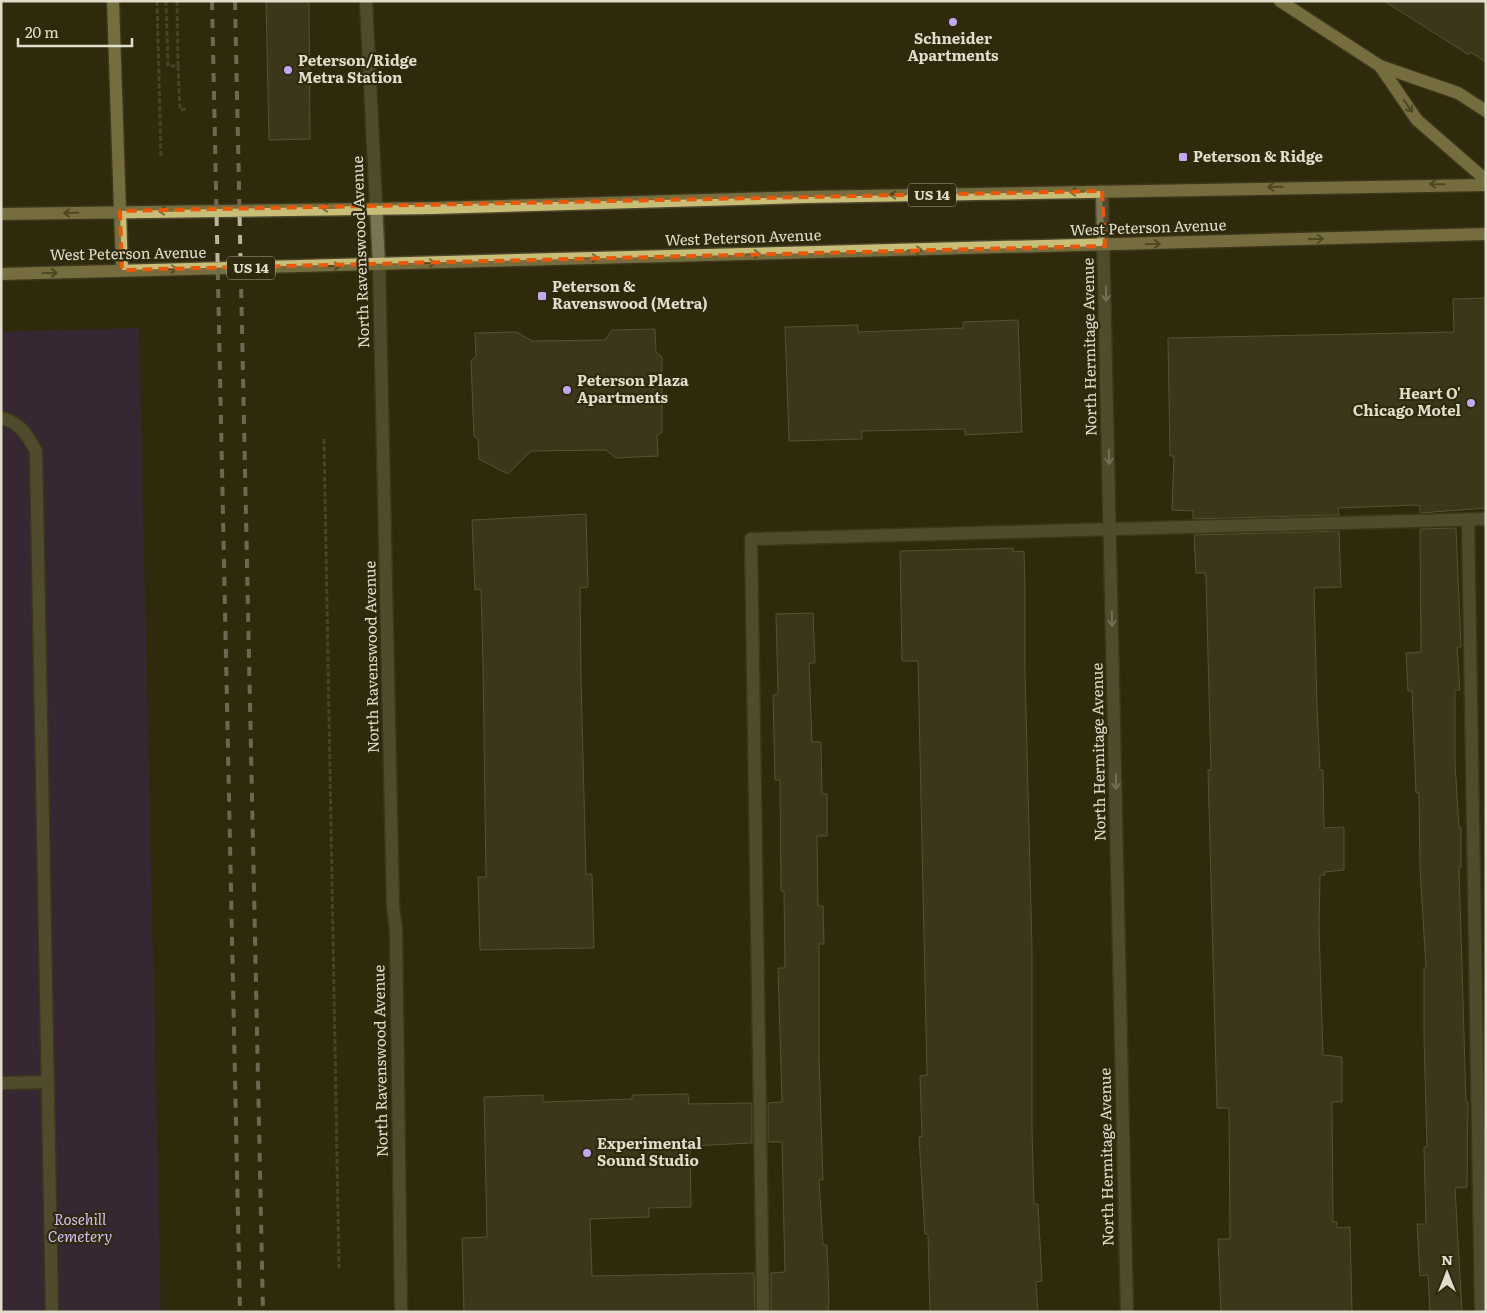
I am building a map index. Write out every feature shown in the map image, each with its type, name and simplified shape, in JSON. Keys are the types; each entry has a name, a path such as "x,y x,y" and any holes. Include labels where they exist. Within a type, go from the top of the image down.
{"main road":[{"path":"113,1 122,270"},
{"path":"1280,1 1380,66 1458,93 1486,111"},
{"path":"1380,66 1417,120 1486,180"},
{"name":"US 14","path":"1,214 1486,185"},
{"name":"West Peterson Avenue","path":"1,274 1105,246 1486,234"}],"street":[{"name":"North Ravenswood Avenue","path":"366,1 378,208 393,907 396,930 402,1312"},
{"name":"North Hermitage Avenue","path":"1102,191 1105,246 1127,1312"},
{"path":"1,418 11,420 25,432 36,451 52,1312"},
{"path":"1468,519 1481,1312"},
{"path":"763,1312 751,539 1486,519"},
{"path":"1,1083 48,1082"}],"path":[{"path":"157,1 160,157"},
{"path":"166,1 168,66 178,66"},
{"path":"177,1 180,110 187,109"},
{"path":"324,439 339,1268"}],"highlighted area":[{"path":"1102,191 1105,246 122,270 120,211"}],"green space":[{"name":"Rosehill Cemetery","path":"139,328 161,1312 1,1312 1,332"}],"building":[{"name":"Peterson/Ridge Metra Station","path":"266,1 309,1 310,139 269,140"},
{"path":"1384,1 1486,1 1486,62 1470,52 1469,55"},
{"path":"1486,298 1486,508 1420,513 1420,506 1416,505 1338,508 1339,515 1193,519 1193,511 1172,510 1174,456 1170,456 1168,338 1454,332 1453,299"},
{"path":"1018,320 1022,432 965,435 965,429 862,431 862,439 789,441 785,327 858,325 858,332 963,328 963,322"},
{"name":"Peterson Plaza Apartments","path":"655,329 656,352 662,357 662,432 657,435 658,456 616,458 606,450 531,451 508,474 479,459 478,440 474,436 471,361 476,356 475,333 517,332 532,341 605,340 612,330"},
{"path":"586,514 588,587 580,588 581,679 586,874 592,874 594,948 480,950 478,877 486,877 483,663 481,589 475,590 472,520"},
{"path":"1456,528 1461,647 1457,647 1460,690 1455,690 1455,764 1459,827 1461,827 1461,867 1459,867 1466,1102 1468,1102 1467,1187 1455,1188 1462,1312 1430,1312 1428,1275 1420,1276 1417,1224 1426,1224 1424,1147 1427,1147 1424,968 1426,968 1420,868 1419,793 1416,793 1412,691 1408,691 1406,653 1421,652 1420,529"},
{"path":"1339,531 1341,587 1314,588 1317,707 1320,770 1323,770 1324,828 1344,827 1344,870 1325,872 1325,875 1320,875 1319,928 1323,1055 1342,1057 1342,1102 1332,1102 1333,1222 1337,1222 1337,1228 1350,1227 1352,1312 1221,1312 1218,1239 1230,1239 1229,1108 1217,1108 1208,770 1211,770 1206,578 1205,573 1196,573 1194,535"},
{"path":"1013,548 1013,552 1024,551 1032,949 1032,1129 1034,1204 1038,1204 1042,1281 1036,1282 1038,1312 930,1312 928,1234 925,1234 919,1137 922,1136 920,1076 927,1075 918,661 902,661 900,551"},
{"path":"813,613 815,663 809,663 812,742 821,742 822,794 827,794 827,836 817,836 818,906 823,906 824,944 819,944 819,1058 823,1180 819,1180 823,1245 827,1245 829,1299 828,1312 771,1312 771,1273 785,1272 782,1142 768,1142 768,1103 782,1102 778,968 785,968 784,891 781,891 780,780 775,780 773,695 778,694 776,614"},
{"path":"688,1094 689,1104 752,1103 752,1143 690,1146 691,1207 649,1208 649,1217 590,1219 592,1276 754,1273 755,1312 464,1312 462,1238 487,1237 484,1097 543,1095 543,1102 632,1099 632,1095"}],"railway":[{"path":"212,1 240,1312"},
{"path":"235,1 263,1312"}],"place":[{"name":"Schneider Apartments","path":"953,22"},
{"name":"Peterson/Ridge Metra Station","path":"288,70"},
{"name":"Peterson & Ridge","path":"1183,157"},
{"name":"Peterson & Ravenswood (Metra)","path":"542,296"},
{"name":"Peterson Plaza Apartments","path":"567,390"},
{"name":"Heart O' Chicago Motel","path":"1471,403"},
{"name":"Experimental Sound Studio","path":"587,1153"}]}
